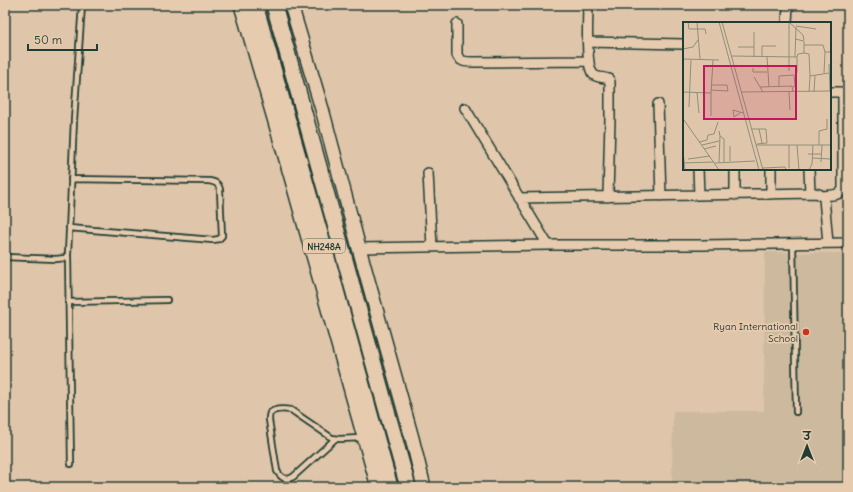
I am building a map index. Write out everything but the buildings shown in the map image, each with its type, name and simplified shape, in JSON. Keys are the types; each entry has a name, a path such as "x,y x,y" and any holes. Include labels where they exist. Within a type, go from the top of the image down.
{"highway":[{"name":"NH248A","path":"255,5 390,487"},
{"name":"NH248A","path":"274,5 408,487"}],"main road":[{"path":"241,5 378,487"},
{"path":"291,5 322,109 424,487"}],"street":[{"path":"588,5 590,68 596,77 608,78 610,82 608,197"},
{"path":"787,22 788,5"},
{"path":"457,24 457,55 461,61 589,62"},
{"path":"588,42 682,44"},
{"path":"519,198 810,193 823,196 839,194 843,190 843,95 840,92 831,92"},
{"path":"658,104 661,196"},
{"path":"465,108 548,245"},
{"path":"698,170 698,196"},
{"path":"735,170 735,195"},
{"path":"771,170 771,194"},
{"path":"809,170 810,193"},
{"path":"428,173 432,247"},
{"path":"823,196 825,200 828,243"},
{"path":"359,248 848,243"}],"lane":[{"path":"71,464 68,256 71,179 82,5"},
{"path":"69,228 213,240 219,239 222,236 220,190 219,186 214,182 71,179"},
{"path":"793,243 796,412"},
{"path":"5,257 56,259 68,256"},
{"path":"68,302 167,300"},
{"path":"336,439 293,477 288,479 283,478 277,471 269,414 273,411 281,409 291,410 325,434 336,439 364,438"}],"shaded area":[{"name":"Ryan International School","path":"765,252 848,253 848,487 672,487 673,411 764,411"}],"place":[{"name":"Ryan International School","path":"806,332"}]}
